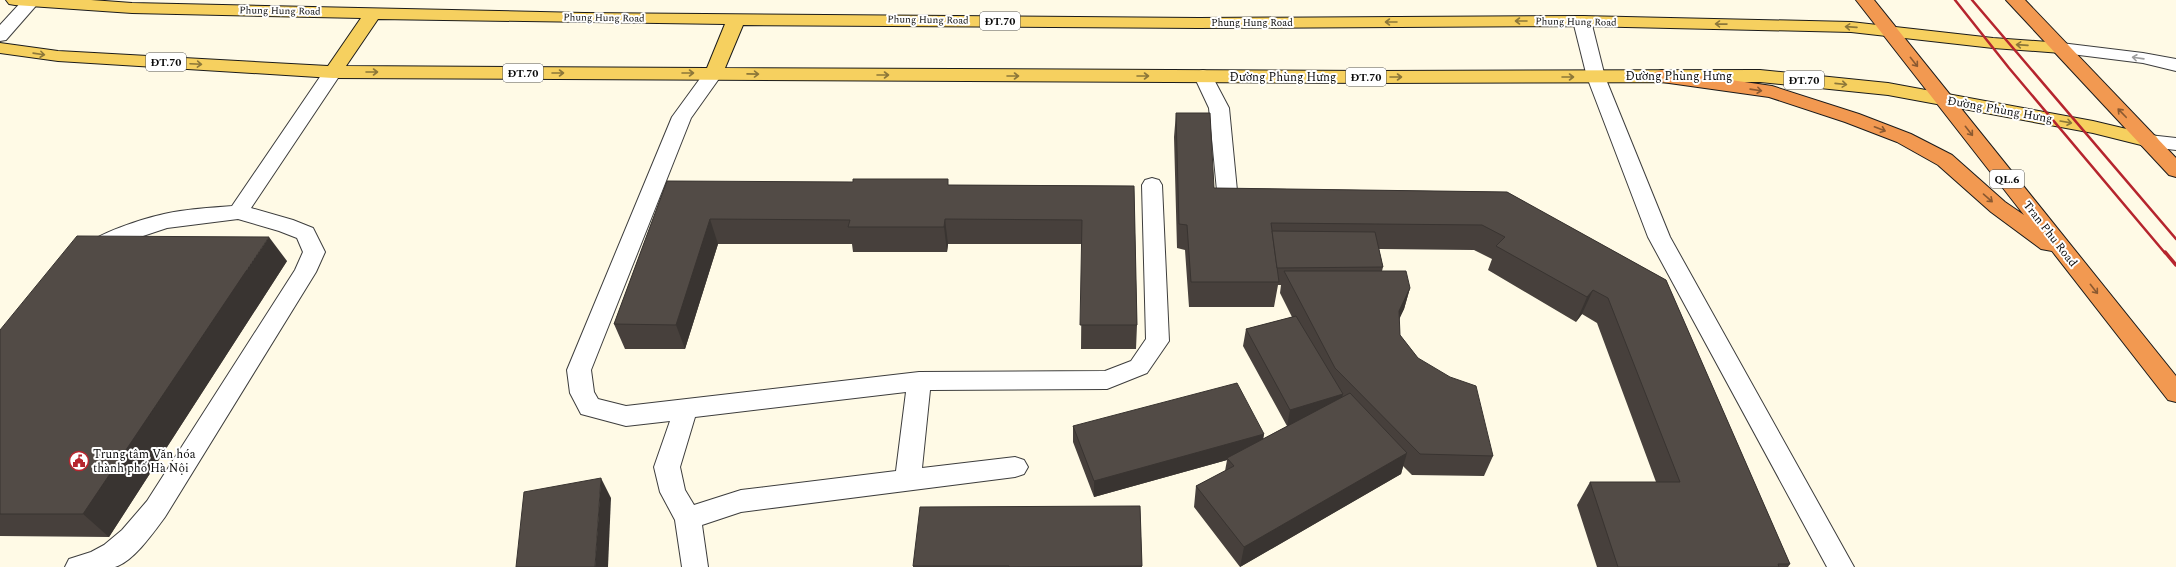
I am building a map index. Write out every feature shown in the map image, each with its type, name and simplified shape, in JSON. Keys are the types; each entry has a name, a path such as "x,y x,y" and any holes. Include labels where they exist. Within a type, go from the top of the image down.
{"highway":[{"name":"Tran Phu Road","path":"1865,0 2176,393"},
{"path":"2015,0 2176,170"},
{"path":"1662,76 1772,92 1852,118 1904,138 1945,160 1998,207 2069,258"}],"main road":[{"name":"Phung Hung Road","path":"15,0 132,8 373,13 736,19 1191,23 1582,21 1851,27 1890,31"},
{"path":"333,72 373,13"},
{"path":"714,73 736,19"},
{"name":"ĐT.70","path":"1890,31 1994,43 2061,48"},
{"name":"ĐT.70","path":"0,48 58,56 333,72 1203,76"},
{"name":"Đường Phùng Hưng","path":"1203,76 1760,76 1888,89 2092,127 2149,141"}],"street":[{"path":"0,36 32,0"},
{"path":"1582,21 1596,77 1659,237 1841,567"},
{"path":"2061,48 2143,58 2176,66"},
{"path":"238,212 333,72"},
{"path":"714,73 682,117 579,370 582,393 590,407 626,416 919,381 1107,380 1138,367 1158,341 1152,185"},
{"path":"1203,76 1219,108 1228,201"},
{"path":"2149,141 2176,144"},
{"path":"78,259 118,237 165,221 238,212 286,225 306,233 314,252 308,265 156,509 134,538 118,552 95,564 78,567"},
{"path":"908,480 919,381"},
{"path":"685,410 667,467 672,492 688,518 695,567"},
{"path":"688,518 741,501 1015,467"}],"building":[{"path":"1176,113 1210,113 1214,188 1507,192 1666,280 1790,564 1778,564 1779,567 1618,567 1590,482 1680,482 1608,298 1593,290 1587,297 1496,246 1505,237 1482,225 1271,223 1279,282 1191,282 1187,225 1179,224"},
{"path":"853,179 948,179 948,185 1134,186 1137,325 1080,325 1082,220 945,219 944,227 848,227 850,220 710,219 676,325 614,324 667,181 853,182"},
{"path":"1272,231 1375,232 1383,267 1277,268"},
{"name":"Trung tâm Văn hóa thành phố Hà Nội","path":"77,236 269,237 83,514 0,514 0,330"},
{"path":"1284,271 1406,271 1410,288 1399,311 1400,335 1418,358 1450,377 1476,386 1493,456 1420,454 1335,368"},
{"path":"1296,316 1343,394 1290,410 1246,329"},
{"path":"1237,383 1264,434 1094,481 1073,426"},
{"path":"1350,393 1407,453 1244,547 1196,486 1234,466 1227,458"},
{"path":"601,478 595,567 516,567 524,492"},
{"path":"1140,506 1142,566 913,566 920,507"}],"railway":[{"path":"1955,0 2009,68 2165,253"},
{"path":"1972,0 2176,239"},
{"path":"2165,252 2176,265"}],"place":[{"name":"Trung tâm Văn hóa thành phố Hà Nội","path":"79,461"}]}
